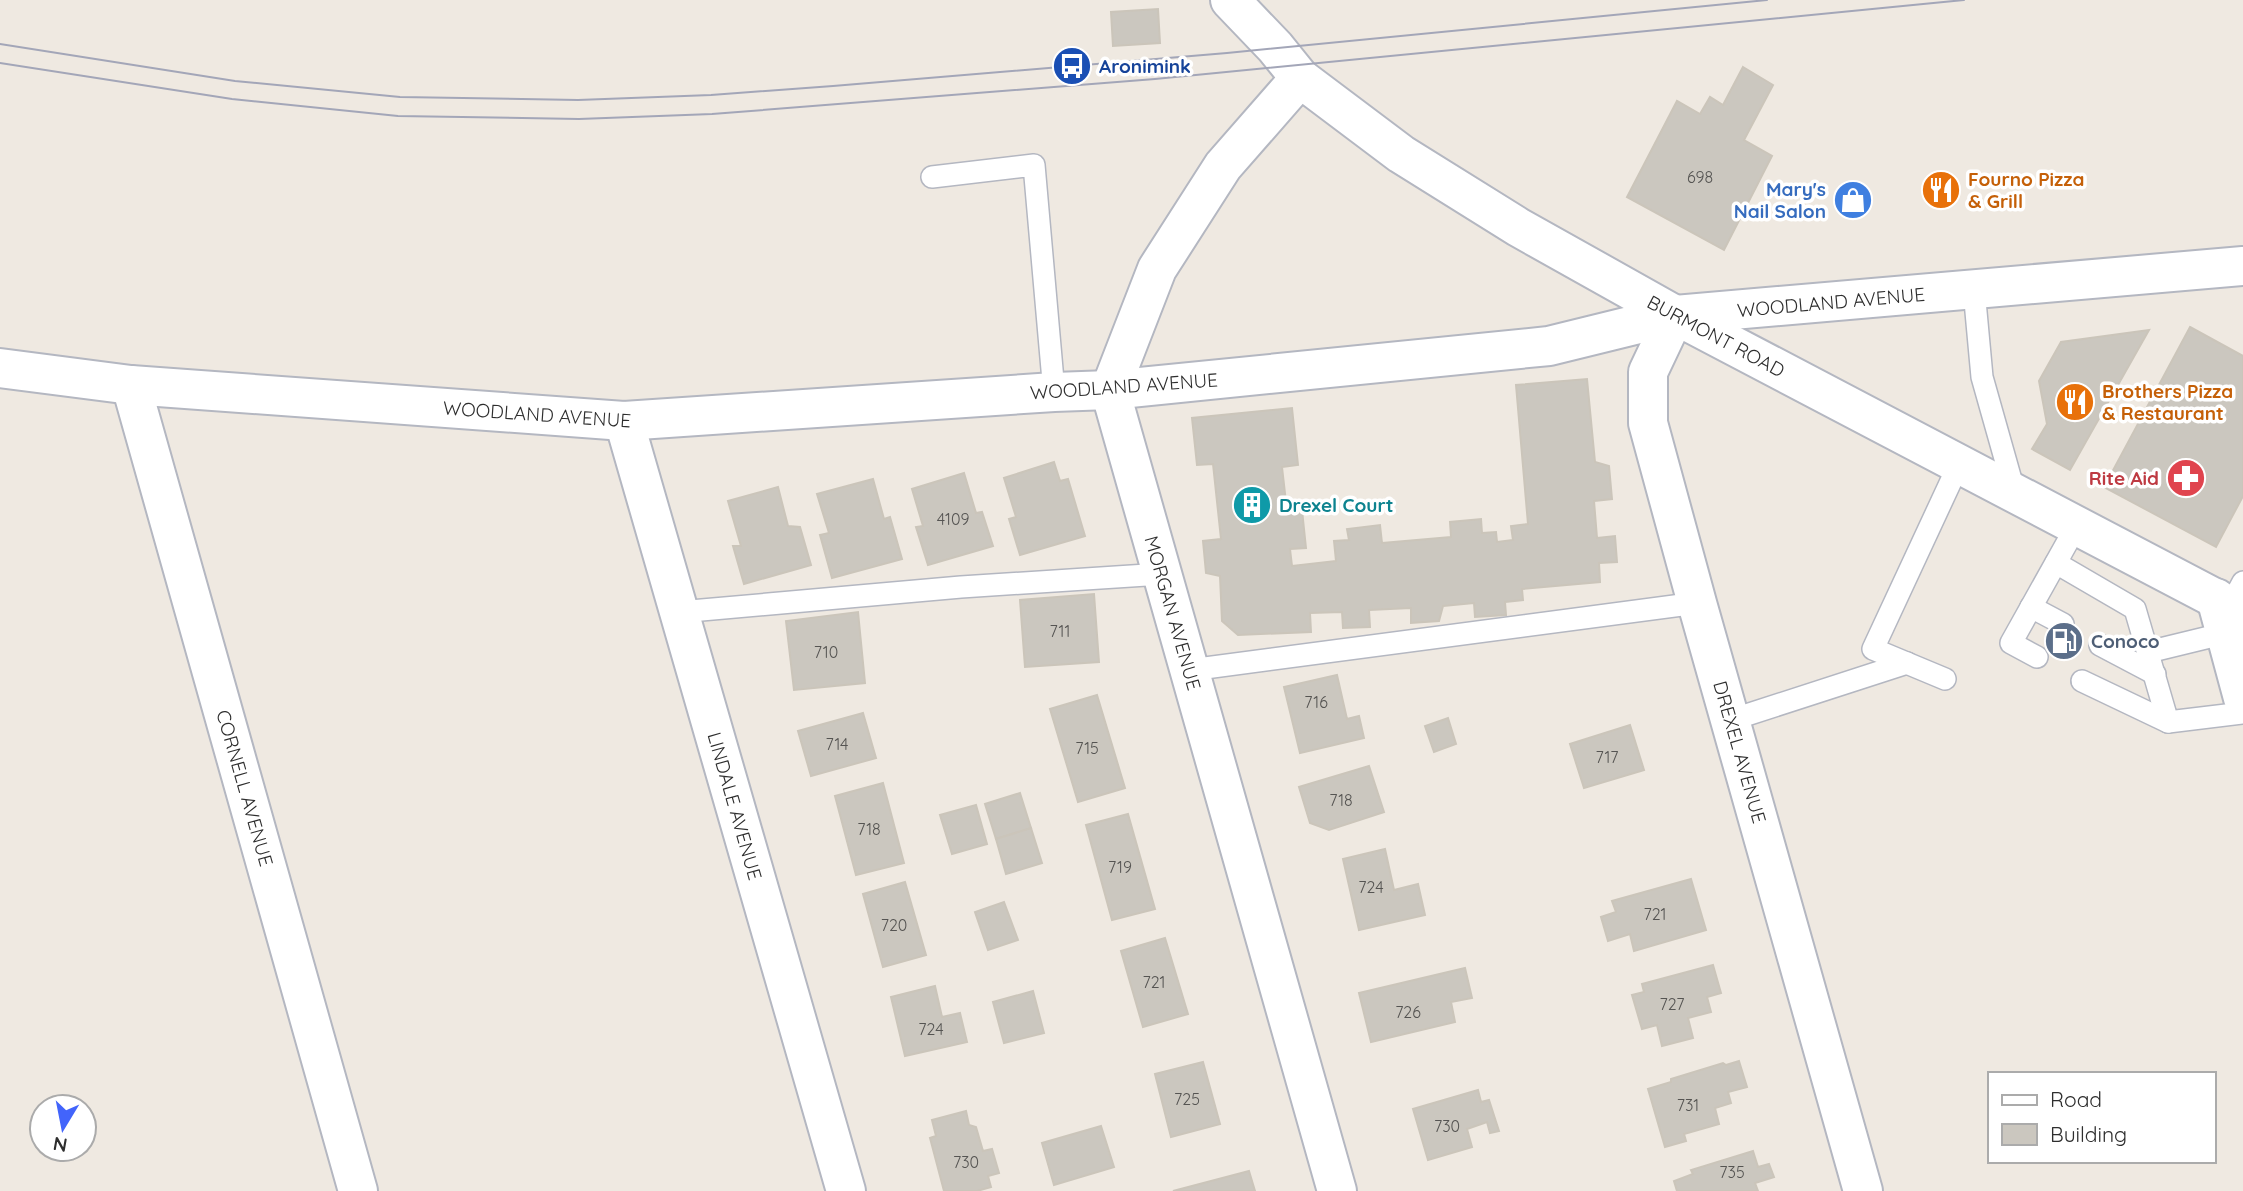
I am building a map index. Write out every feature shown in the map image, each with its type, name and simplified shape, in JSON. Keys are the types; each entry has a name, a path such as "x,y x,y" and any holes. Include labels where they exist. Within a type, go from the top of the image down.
{"street":[{"name":"BURMONT ROAD","path":"1230,0 1300,78 1401,154 1518,227 1675,315 2232,606"},
{"path":"1110,390 1157,269 1223,166 1300,78"},
{"name":"WOODLAND AVENUE","path":"0,368 131,386 624,421 1110,390 1549,346 1675,315 2243,266"},
{"name":"DREXEL AVENUE","path":"1675,315 1647,372 1648,423 1863,1191"},
{"name":"CORNELL AVENUE","path":"131,386 358,1191"},
{"name":"MORGAN AVENUE","path":"1110,390 1337,1191"},
{"name":"LINDALE AVENUE","path":"624,421 846,1191"},
{"path":"2232,606 2243,698"}],"lane":[{"path":"932,177 1034,165 1054,392"},
{"path":"1974,290 1982,377 2015,494"},
{"path":"1945,679 1873,649 1959,464"},
{"path":"2037,657 2011,643 2077,525"},
{"path":"2056,563 2135,609 2168,722"},
{"path":"679,612 961,587 1162,574"},
{"path":"1190,670 1697,603"},
{"path":"2148,652 2232,606"},
{"path":"2031,607 2063,624"},
{"path":"2100,645 2155,674"},
{"path":"1731,720 1907,663"},
{"path":"2082,681 2168,722 2243,713"}],"building":[{"path":"1158,9 1160,43 1113,46 1111,12"},
{"path":"1743,67 1773,85 1744,140 1772,156 1724,250 1627,197 1677,101 1700,114 1710,97 1723,105"},
{"name":"Rite Aid","path":"2190,327 2243,356 2243,496 2216,547 2104,487"},
{"name":"Brothers Pizza & Restaurant","path":"2149,330 2070,470 2032,449 2047,424 2039,381 2061,342"},
{"name":"Drexel Court","path":"1587,379 1595,462 1609,466 1612,499 1594,501 1597,538 1615,536 1617,562 1599,563 1600,582 1522,589 1523,600 1505,602 1506,615 1475,617 1474,603 1443,606 1439,621 1411,623 1411,608 1369,610 1370,627 1343,628 1342,612 1310,613 1311,632 1238,635 1222,621 1220,576 1206,573 1203,541 1221,539 1213,464 1197,465 1192,418 1292,408 1298,465 1282,467 1287,511 1302,510 1306,548 1290,549 1292,566 1336,561 1334,541 1349,540 1347,529 1380,525 1382,543 1451,537 1450,522 1481,519 1482,533 1496,532 1497,542 1513,540 1511,526 1528,524 1516,385"},
{"path":"1054,462 1060,481 1068,479 1085,536 1020,555 1009,519 1016,517 1004,478"},
{"path":"964,473 976,513 982,512 993,546 928,565 916,527 923,526 912,489"},
{"path":"873,479 884,519 890,517 902,559 832,578 820,535 829,533 817,494"},
{"path":"778,487 788,526 800,527 811,565 744,584 733,546 741,546 728,501"},
{"path":"1094,594 1099,662 1025,667 1020,600"},
{"path":"858,612 865,683 794,690 786,621"},
{"path":"1337,675 1347,719 1359,716 1364,738 1300,753 1284,687"},
{"path":"1097,695 1125,788 1078,802 1050,709"},
{"path":"863,713 876,758 811,776 798,731"},
{"path":"1448,718 1456,744 1434,752 1425,726"},
{"path":"1630,725 1644,770 1584,788 1570,744"},
{"path":"1369,766 1384,812 1329,830 1310,823 1299,787"},
{"path":"883,783 904,863 856,875 835,796"},
{"path":"1020,793 1031,828 996,839 985,804"},
{"path":"976,805 987,844 952,854 940,815"},
{"path":"1128,814 1155,909 1112,920 1086,825"},
{"path":"1031,828 1042,863 1006,874 996,839"},
{"path":"1385,849 1394,890 1418,884 1425,915 1359,930 1343,859"},
{"path":"1691,879 1706,930 1634,951 1630,934 1608,941 1601,917 1616,912 1612,901"},
{"path":"905,882 926,955 883,967 863,894"},
{"path":"1004,902 1018,940 988,950 975,912"},
{"path":"1165,938 1188,1014 1143,1027 1121,951"},
{"path":"1713,965 1721,993 1707,997 1711,1012 1688,1018 1693,1038 1662,1046 1657,1025 1642,1029 1632,995 1644,992 1642,984"},
{"path":"1465,968 1472,998 1451,1002 1455,1022 1371,1042 1359,993"},
{"path":"935,986 942,1017 960,1013 967,1042 905,1056 891,997"},
{"path":"1033,991 1044,1033 1004,1043 993,1002"},
{"path":"1739,1061 1747,1087 1728,1092 1731,1103 1715,1108 1719,1124 1684,1134 1686,1141 1665,1147 1648,1089 1723,1063 1726,1065"},
{"path":"1203,1062 1220,1124 1171,1137 1155,1074"},
{"path":"1478,1090 1481,1102 1489,1100 1499,1131 1490,1133 1487,1122 1467,1129 1472,1147 1428,1160 1413,1109"},
{"path":"966,1111 969,1125 976,1127 983,1151 992,1149 999,1173 988,1176 991,1187 977,1191 944,1191 930,1138 936,1136 932,1120"},
{"path":"1101,1126 1114,1167 1054,1185 1042,1143"},
{"path":"1753,1151 1758,1167 1769,1164 1774,1177 1755,1183 1758,1191 1677,1191 1674,1181 1693,1174 1691,1170"},
{"path":"1249,1171 1255,1191 1173,1191"}],"tram line":[{"path":"0,44 235,81 400,97 578,100 711,95 1227,53 1767,0"},
{"path":"0,63 232,99 398,116 579,119 712,114 1155,79 1964,0"}],"place":[{"name":"Aronimink","path":"1072,66"},
{"name":"Fourno Pizza & Grill","path":"1941,190"},
{"name":"Mary's Nail Salon","path":"1853,200"},
{"name":"Brothers Pizza & Restaurant","path":"2075,402"},
{"name":"Rite Aid","path":"2186,478"},
{"name":"Drexel Court","path":"1252,505"},
{"name":"Conoco","path":"2064,641"}]}
